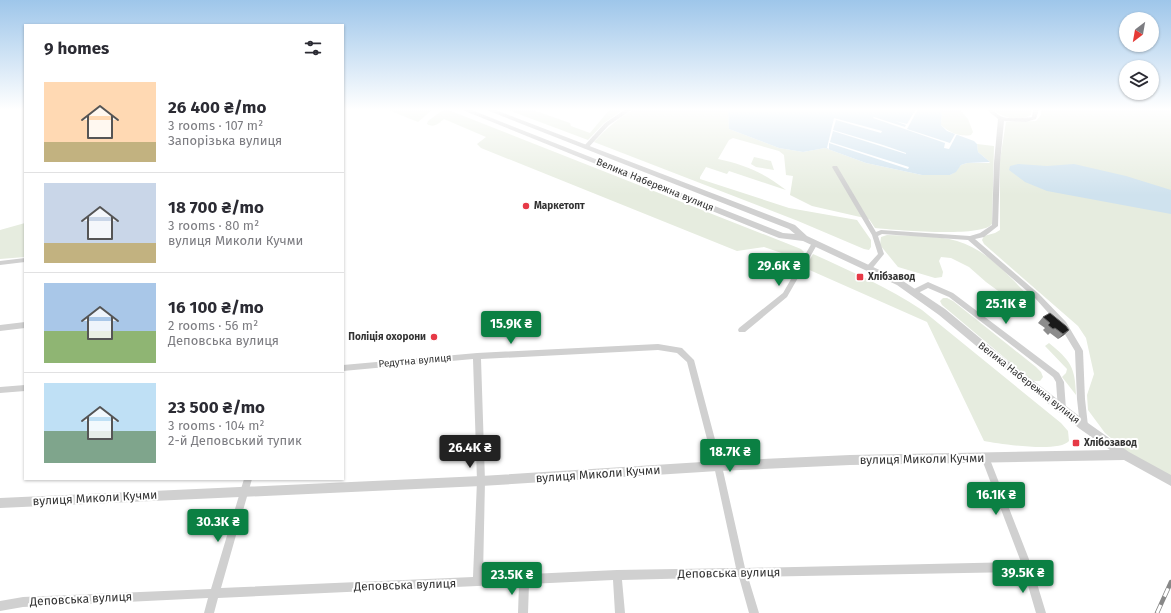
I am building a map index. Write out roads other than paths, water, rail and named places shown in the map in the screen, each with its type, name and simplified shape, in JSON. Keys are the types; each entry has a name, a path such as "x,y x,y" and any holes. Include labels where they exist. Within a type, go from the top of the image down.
{"street":[{"name":"Велика Набережна вулиця","path":"535,138 782,236 804,238"},
{"name":"Велика Набережна вулиця","path":"562,138 792,227 804,238 900,283 942,312 1084,426 1124,455 1171,481"},
{"path":"586,147 595,138"},
{"path":"875,235 881,232 970,238 982,235 996,226 997,163 1000,138"},
{"path":"835,167 875,235 881,254 870,268"},
{"path":"970,238 1036,296 1063,324 1079,351 1080,399 1084,426"},
{"path":"742,330 785,295 815,243"},
{"path":"0,263 24,260"},
{"path":"914,292 928,285 951,295 1056,375 1060,386 1062,409"},
{"path":"0,328 24,325"},
{"name":"Редутна вулиця","path":"344,368 477,356 658,347 679,350 690,360 718,466"},
{"path":"477,356 481,481 478,582"},
{"path":"0,390 24,388"},
{"name":"вулиця Миколи Кучми","path":"0,503 481,481 718,466 850,460 1124,455"},
{"path":"986,458 1027,567 1040,613"},
{"path":"718,466 742,573 754,613"},
{"path":"209,613 248,480"},
{"name":"Деповська вулиця","path":"0,606 22,602 617,575 1027,567"},
{"path":"617,575 620,613"},
{"path":"522,613 524,579"}],"water":[{"path":"752,138 965,138 974,141 977,144 978,152 990,162 967,163 961,165 956,172 950,175 922,175 866,163 825,148 803,152 779,148"},
{"path":"1018,164 1047,166 1074,164 1126,176 1171,190 1171,214 1047,191 1025,182 1009,170 1010,166"}],"railway":[{"path":"1157,613 1171,582"}],"place":[{"name":"Маркетопт","path":"526,206"},
{"name":"Хлібзавод","path":"860,277"},
{"name":"Поліція охорони","path":"434,337"},
{"name":"Хлібозавод","path":"1076,443"}]}
